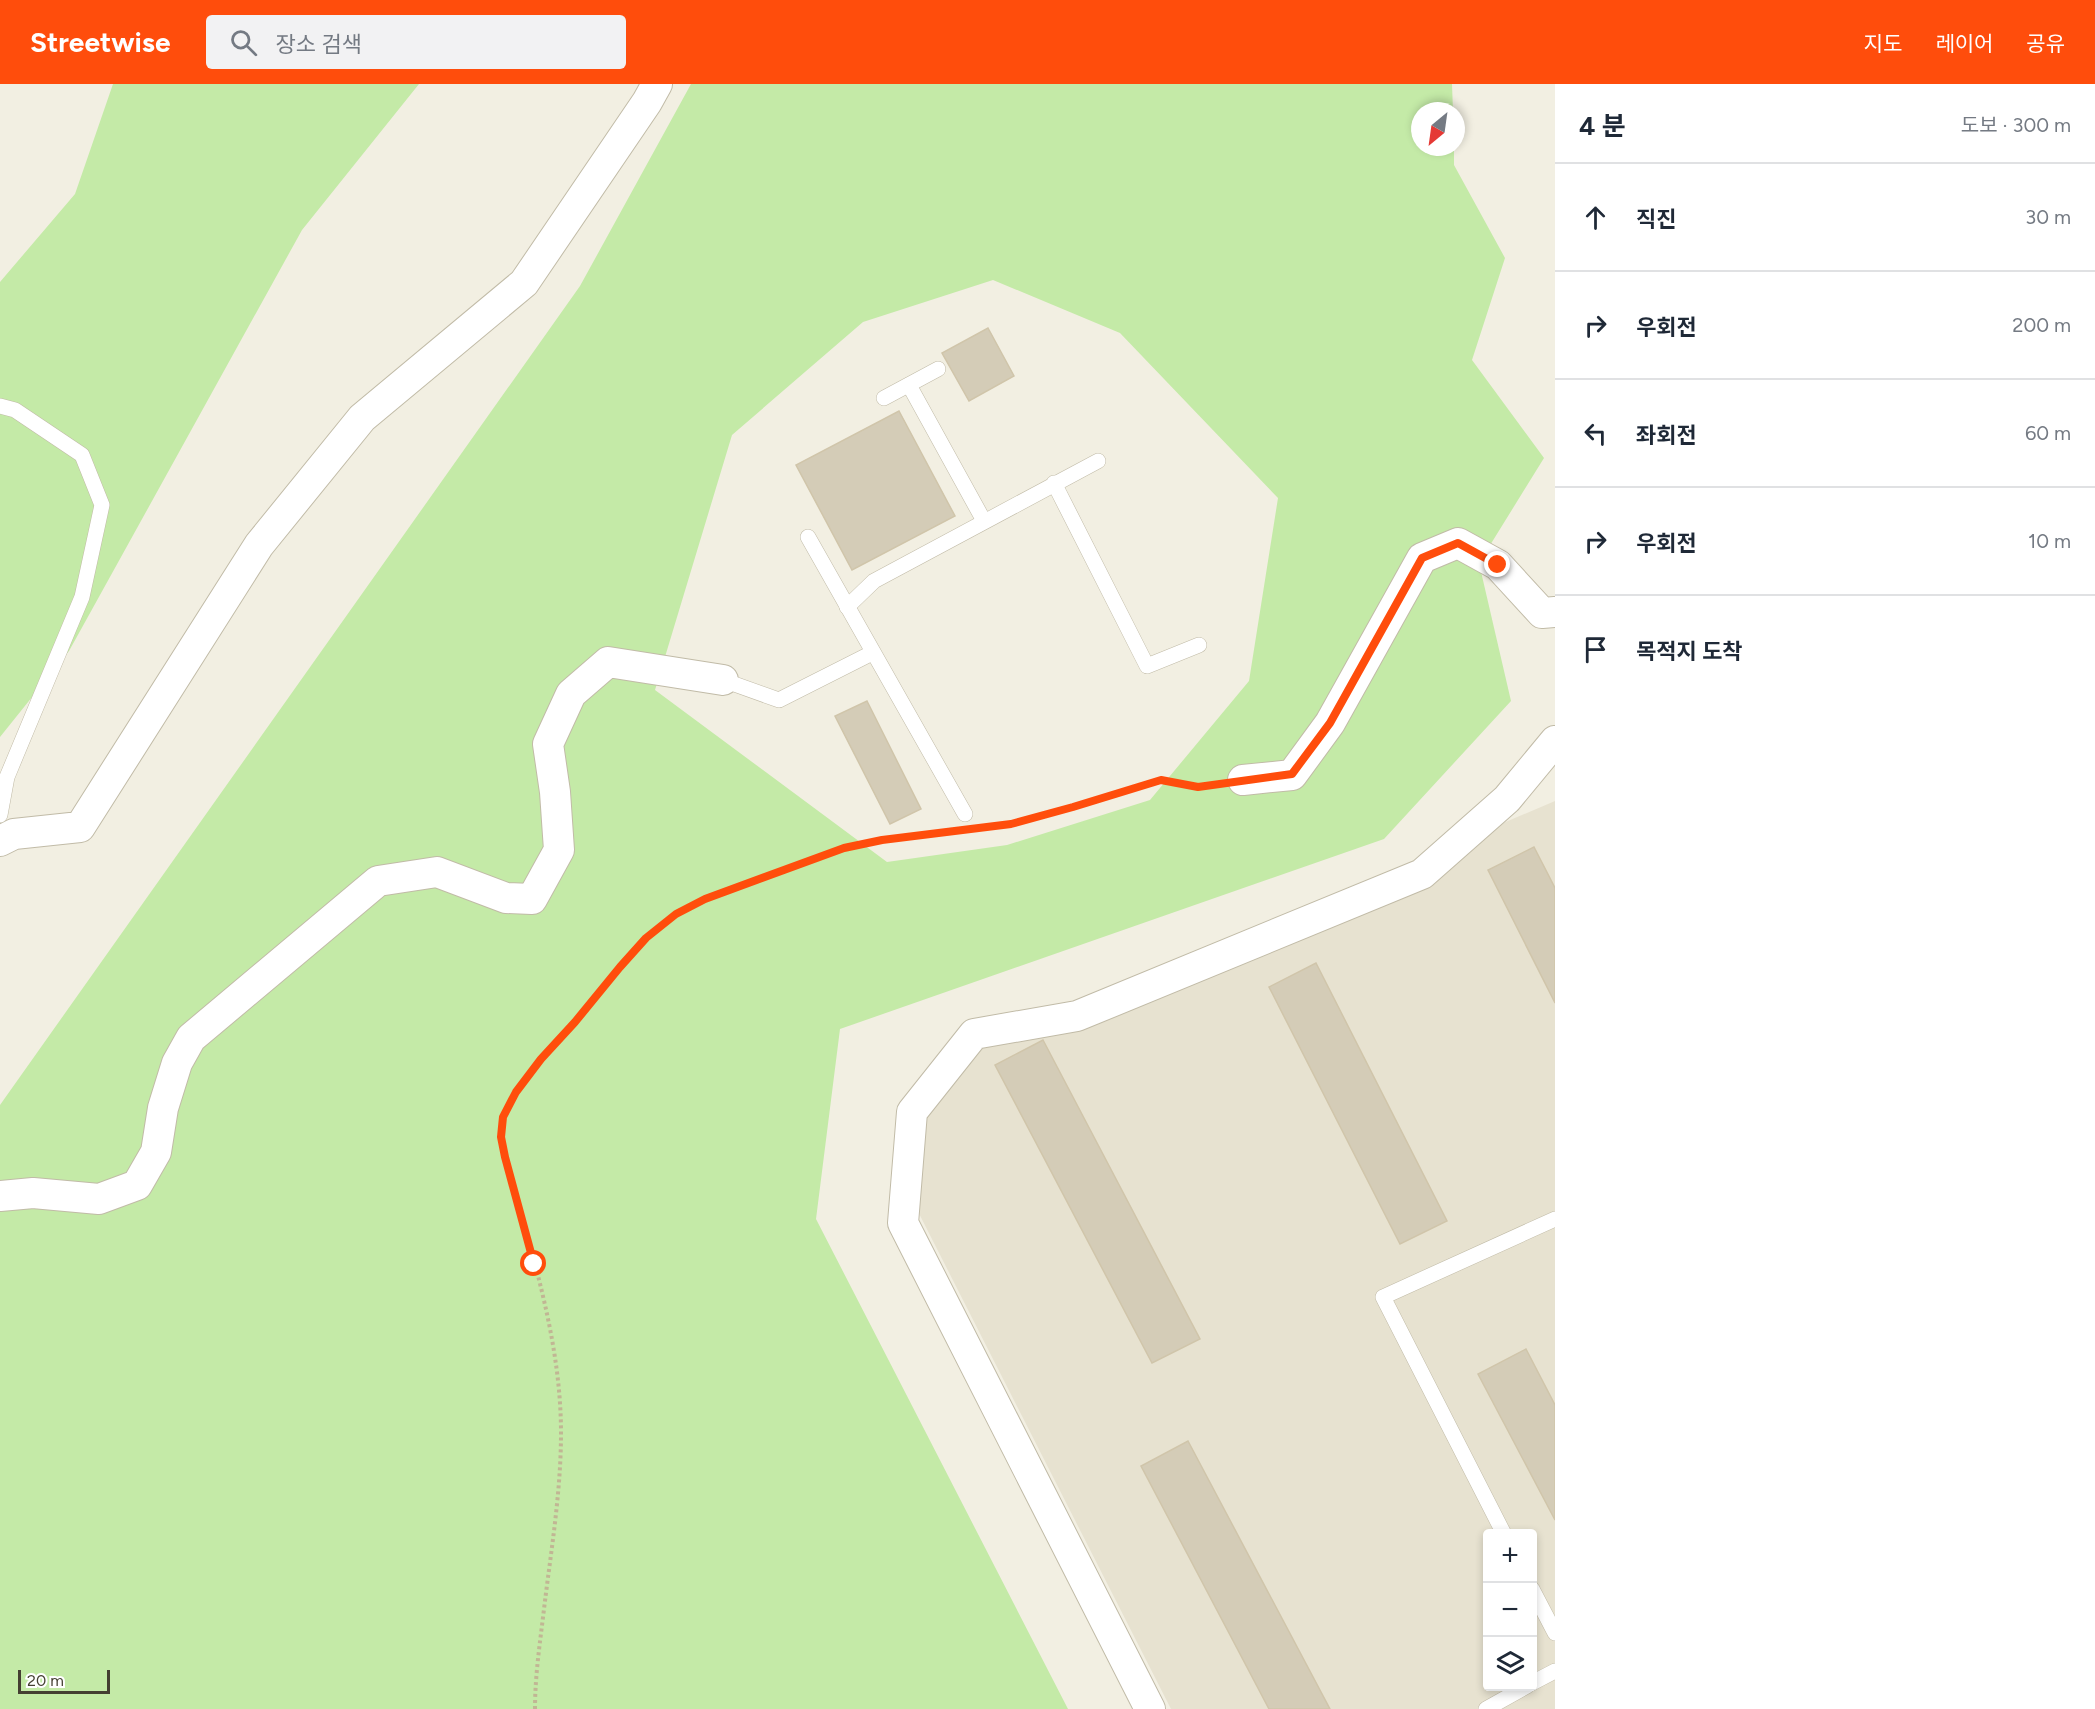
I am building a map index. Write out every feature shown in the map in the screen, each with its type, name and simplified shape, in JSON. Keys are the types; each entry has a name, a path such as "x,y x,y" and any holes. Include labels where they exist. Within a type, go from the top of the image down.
{"street":[{"path":"0,841 14,834 80,827 258,545 362,418 524,283 657,84"},
{"path":"1243,780 1292,774 1330,723 1422,558 1458,543 1498,565 1542,613 1555,612"},
{"path":"0,1196 33,1193 99,1199 137,1185 156,1152 163,1108 177,1063 191,1038 378,881 437,873 506,898 532,899 559,850 555,792 548,744 571,694 608,662 723,680"},
{"path":"1150,1709 903,1223 912,1112 974,1034 1077,1016 1422,874 1507,799 1555,741"}],"lane":[{"path":"884,398 938,369"},
{"path":"909,385 984,521"},
{"path":"0,406 15,410 82,455 102,506 82,597 7,777 0,815"},
{"path":"847,607 874,581 1098,461"},
{"path":"1054,483 1147,666 1199,645"},
{"path":"808,537 965,814"},
{"path":"723,680 779,700 872,653"},
{"path":"1502,1529 1383,1297 1555,1219"},
{"path":"1537,1597 1555,1633"},
{"path":"1537,1681 1555,1671"},
{"path":"1486,1709 1518,1691"}],"path":[{"path":"976,828 1011,824 1161,780 1198,787 1243,780"},
{"path":"535,1709 536,1670 556,1516 561,1435 560,1400 547,1316 505,1157 501,1137 503,1117 516,1092 535,1067 620,967 646,938 676,914 705,899 844,848 882,840 953,831"}],"shaded area":[{"path":"1555,801 1555,1709 1171,1709 905,1186 937,1064"}],"green space":[{"path":"113,84 419,84 302,230 69,651 0,737 0,282 75,194"},
{"path":"691,84 1452,84 1453,102 1411,102 1411,156 1454,156 1454,165 1505,258 1472,360 1544,458 1479,563 1511,701 1384,839 840,1029 816,1219 1068,1709 0,1709 0,1105 580,286","holes":["993,280 1120,333 1278,498 1249,681 1150,800 1007,845 887,862 655,690 732,435 863,322"]}],"building":[{"path":"988,328 1014,376 969,401 942,353"},
{"path":"899,411 955,516 852,570 796,465"},
{"path":"867,701 921,809 890,824 835,716"},
{"path":"1534,847 1555,888 1555,1003 1488,870"},
{"path":"1316,963 1447,1221 1400,1244 1269,987"},
{"path":"1043,1040 1200,1339 1152,1363 995,1065"},
{"path":"1526,1349 1555,1405 1555,1520 1478,1374"},
{"path":"1188,1441 1330,1709 1269,1709 1141,1466"}],"route":[{"path":"534,1264 505,1157 501,1137 503,1117 516,1092 541,1059 620,967 660,925 705,899 844,848 882,840 1011,824 1161,780 1198,787 1292,774 1330,723 1422,558 1458,543 1498,565"}]}
